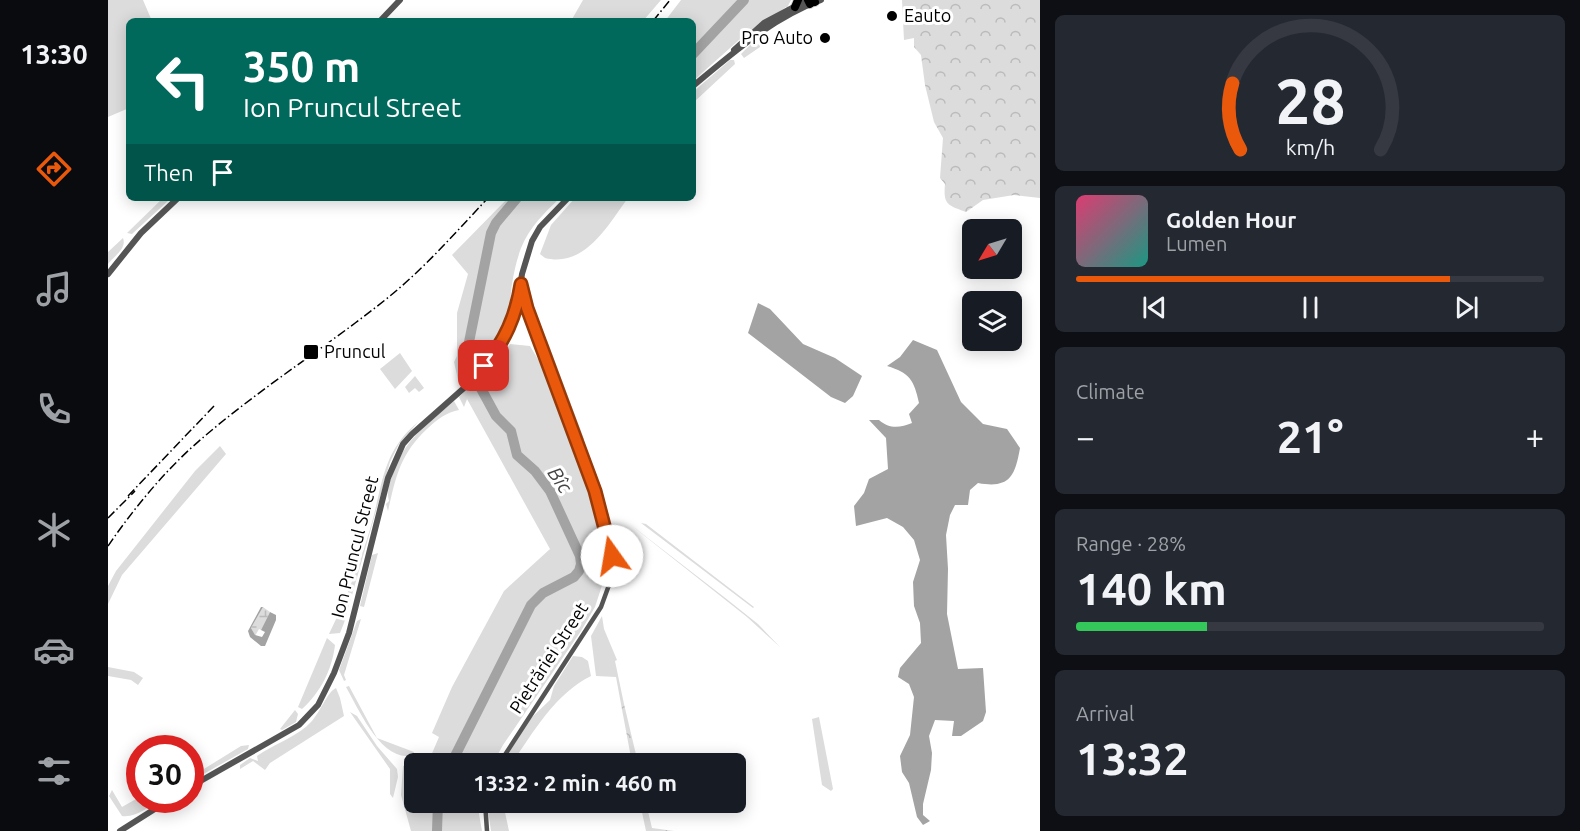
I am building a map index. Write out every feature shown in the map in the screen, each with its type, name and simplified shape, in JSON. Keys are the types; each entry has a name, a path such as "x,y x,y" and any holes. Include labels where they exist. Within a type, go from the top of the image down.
{"street":[{"path":"383,18 400,0"},
{"path":"729,57 740,43 764,23 796,3 812,1"},
{"path":"696,84 765,28 812,1"},
{"path":"108,274 141,233 175,201"},
{"name":"Pietrăriei Street","path":"506,753 601,607 612,569 609,540 595,491 527,308 521,284 532,241 540,227 565,201"},
{"name":"Ion Pruncul Street","path":"204,779 300,725 318,705 334,674 349,633 388,478 397,455 412,434 464,388 503,342 517,309 521,284"},
{"path":"120,831 148,813"},
{"path":"486,813 487,831"}],"green space":[{"path":"108,0 143,0 151,18 126,18 126,109 108,117"},
{"path":"583,0 661,0 646,18 573,18"},
{"path":"681,0 791,0 787,8 739,40 696,78 696,18 667,18"},
{"path":"902,0 1040,0 1040,198 1014,195 983,200 966,212 948,203 945,196 945,184 940,178 943,138 934,122 921,55 914,47 914,38 904,40"},
{"path":"751,44 760,44 760,47 744,58 741,54"},
{"path":"730,60 734,60 735,64 696,100 696,89"},
{"path":"160,201 168,201 132,234 127,233"},
{"path":"505,201 557,201 533,227 522,246 512,284 509,312 502,330 486,354 459,384 454,362 457,356 457,313 468,274 452,255"},
{"path":"572,201 626,201 594,242 584,251 572,257 545,258 540,254 551,225"},
{"path":"123,238 122,249 108,264 108,252"},
{"path":"547,340 584,439 582,439"},
{"path":"510,344 530,346 545,371 561,409 601,532 606,573 595,607 581,631 499,753 432,753 439,737 432,733 452,687 504,591 550,549 467,399 464,407 459,397 505,352"},
{"path":"400,353 412,371 395,389 380,369"},
{"path":"415,376 424,388 419,392 415,388 409,393 405,387"},
{"path":"454,401 459,410 439,419 419,438 405,456 388,511 386,504 389,501 390,483 404,451 418,432"},
{"path":"418,422 399,444 390,462 344,623 340,633 329,634 362,554 390,457 406,433"},
{"path":"220,446 226,454 122,575 108,604 108,586 116,571 195,471"},
{"path":"627,522 758,624 780,647 747,617"},
{"path":"641,523 646,524 754,607 753,608"},
{"path":"378,553 364,607 360,606 372,555"},
{"path":"263,607 270,612 261,630 259,629 255,636 251,628"},
{"path":"602,616 604,629 617,660 615,661 624,704 621,704 616,677 596,676 591,636"},
{"path":"361,619 344,681 339,670 357,621"},
{"path":"327,638 335,645 328,672 320,688 302,709 298,707"},
{"path":"573,656 582,657 588,661 591,676 556,703 519,753 509,753 530,719 550,700 554,686"},
{"path":"108,667 134,672 143,678 138,685 131,680 108,676"},
{"path":"349,686 377,737 364,720 346,687"},
{"path":"336,688 344,716 270,763 265,770 253,761 240,769 240,765 250,758 258,761 257,756 306,727"},
{"path":"621,704 624,704 636,753 630,753"},
{"path":"295,710 298,714 296,722 280,729"},
{"path":"350,712 357,716 377,746 397,769 398,777 393,798 390,794 390,769"},
{"path":"819,717 833,789 831,791 822,785 812,719"},
{"path":"377,738 414,752 404,753 402,756"},
{"path":"249,745 248,749 204,774 204,769 241,746"},
{"path":"404,766 404,806 401,795"},
{"path":"112,790 122,807 126,805 126,813 139,813 122,816 109,796"},
{"path":"406,813 479,813 482,831 411,831"},
{"path":"488,813 505,813 509,831 491,831"},
{"path":"642,813 648,813 652,828 674,831 646,831"}],"shaded area":[{"path":"758,303 770,309 803,344 835,358 862,376 853,396 845,403 831,397 748,333"},
{"path":"913,340 937,350 961,402 983,424 1007,429 1020,448 1016,466 1009,478 997,484 978,483 970,490 968,505 955,505 950,515 946,535 947,614 958,669 983,668 986,712 983,721 961,736 952,736 954,721 935,720 929,736 932,753 931,770 923,804 923,815 930,821 923,825 917,817 909,783 902,772 900,756 910,735 914,697 909,684 898,677 900,668 921,643 920,623 914,606 913,582 920,560 914,540 903,527 887,518 856,526 854,506 864,493 869,479 888,469 886,438 869,420 879,420 895,427 912,423 909,414 919,403 913,383 906,375 887,366 900,357"},
{"path":"263,607 251,628 255,635 262,637 265,632 261,630 270,612 276,615 265,646 261,646 250,637 248,631"}],"waterway":[{"name":"Bîc","path":"696,51 744,0"},
{"name":"Bîc","path":"457,753 531,605 543,593 574,577 581,564 580,556 550,491 535,471 517,455 511,431 496,416 472,372 468,354 491,233 496,223 514,201"},
{"name":"Bîc","path":"437,831 438,813"}],"railway":[{"path":"655,18 670,0"},
{"path":"108,546 146,495 190,449 237,410 361,319 399,288 485,201"},
{"path":"128,496 214,406"},
{"path":"108,518 135,491"}],"place":[{"name":"Eauto","path":"892,16"},
{"name":"Pro Auto","path":"825,38"},
{"name":"Pruncul","path":"311,352"}],"route":[{"path":"484,366 503,342 517,309 521,284 527,308 595,491 612,556"}]}
